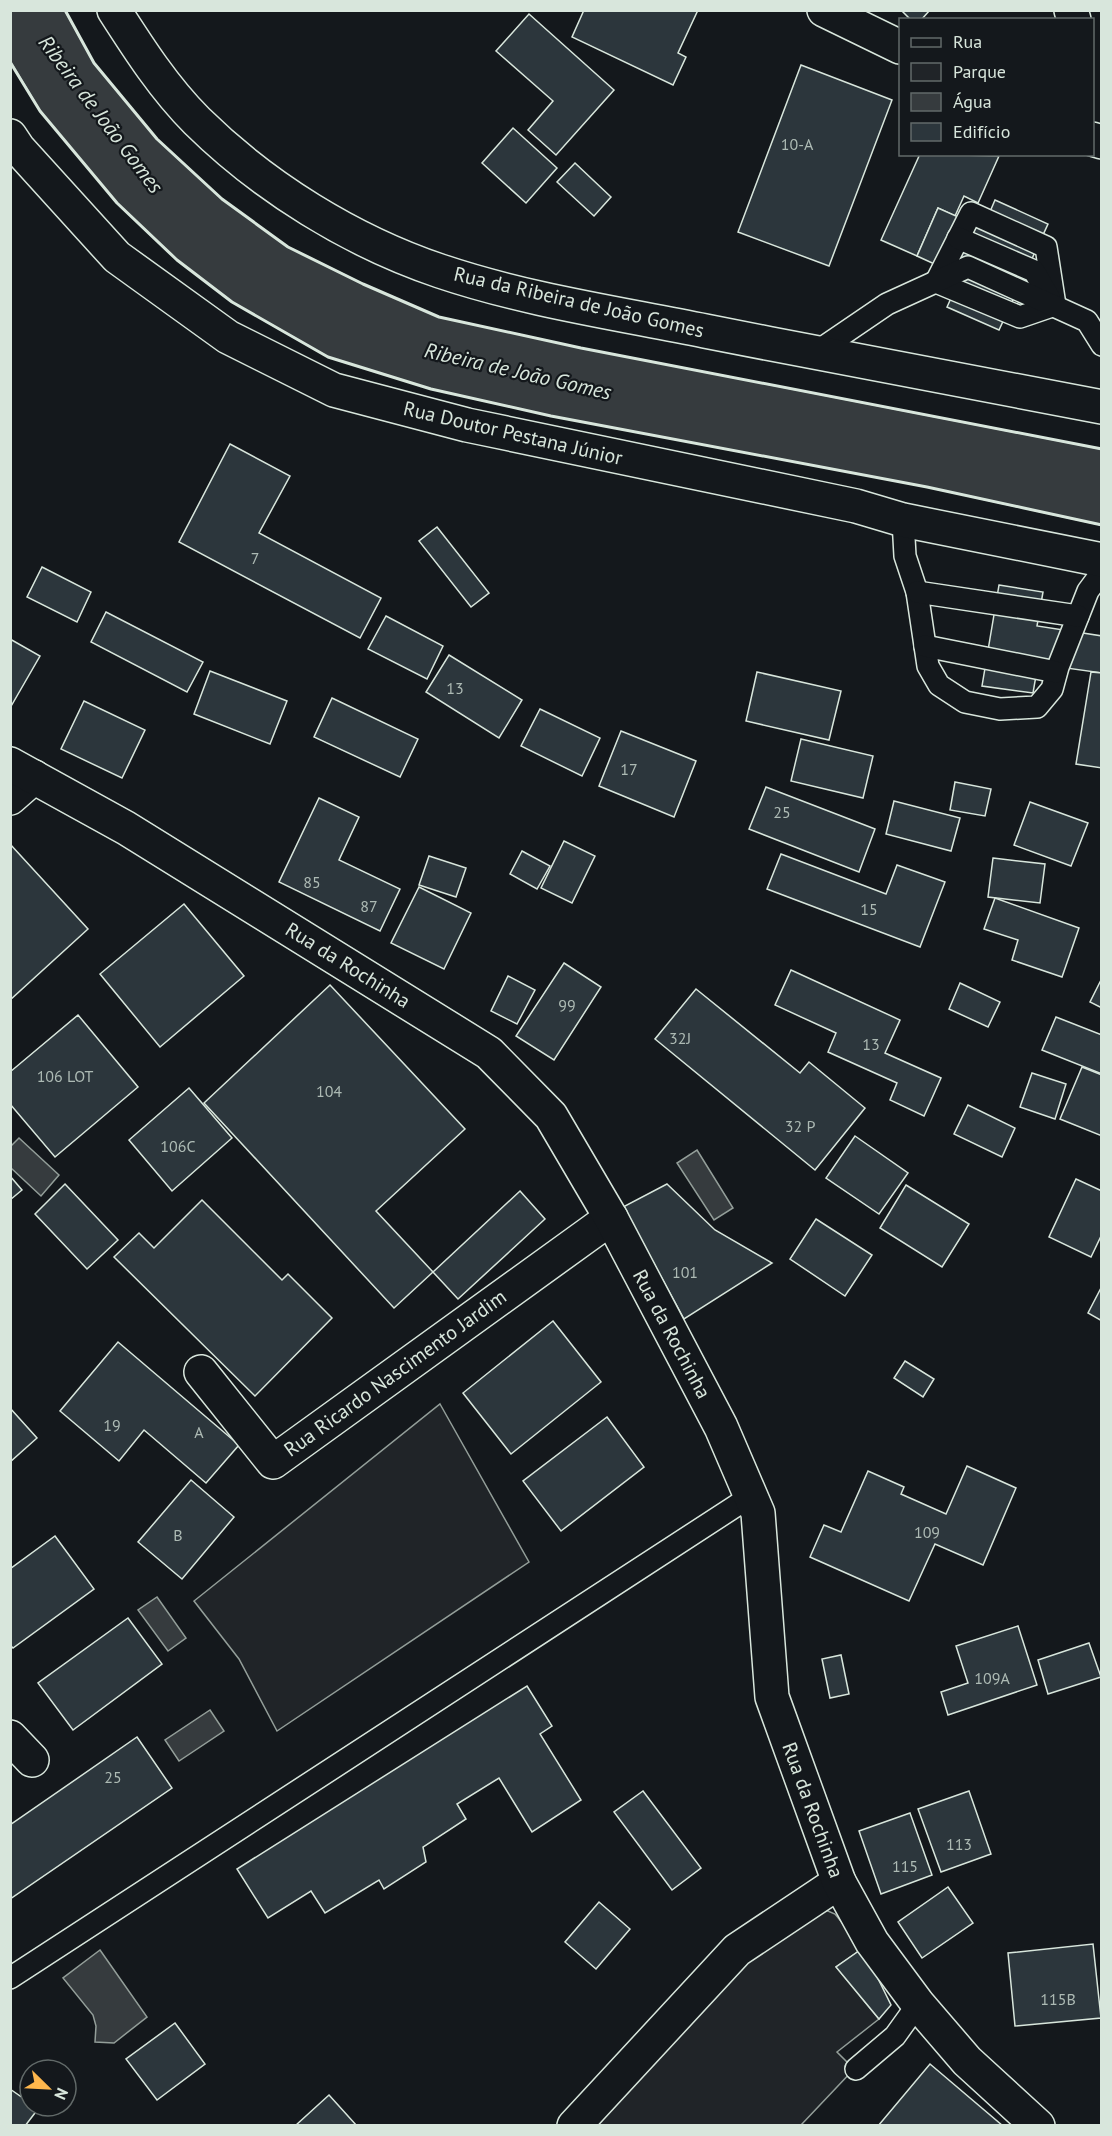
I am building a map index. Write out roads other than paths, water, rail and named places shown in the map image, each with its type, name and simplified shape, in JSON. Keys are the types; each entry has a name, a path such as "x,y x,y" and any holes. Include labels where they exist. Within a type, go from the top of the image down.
{"street":[{"name":"Rua da Ribeira de João Gomes","path":"114,10 152,68 197,120 296,200 324,218 388,251 440,271 572,305 1101,407"},
{"path":"824,10 899,47"},
{"name":"Rua Doutor Pestana Júnior","path":"10,136 18,148 117,257 228,337 334,390 467,425 856,507 903,520 1101,560"},
{"name":"Rua da Rochinha","path":"18,779 126,828 489,1053 551,1116 611,1218 721,1427 758,1513 772,1697 838,1882 872,1942 918,2004 967,2061 1038,2126"},
{"name":"Rua Ricardo Nascimento Jardim","path":"201,1372 273,1462 611,1218"},
{"path":"574,2126 737,1950 838,1882"}],"lane":[{"path":"815,353 887,304 936,282 958,238 1034,271 1055,306 1087,321 1101,345"},
{"path":"936,282 1020,317 1055,306"},
{"path":"903,520 905,556 917,592 928,666 939,685 965,702 1000,709 1037,707 1052,689 1056,672 1088,591 1101,572"},
{"path":"917,592 1078,616"},
{"path":"925,646 1056,672"},
{"path":"10,1978 751,1496"},
{"path":"856,2069 895,2036 918,2004"}],"water":[{"name":"Ribeira de João Gomes","path":"11,10 65,11 94,63 157,139 222,199 288,247 363,284 439,317 581,348 1101,449 1101,525 927,487 551,416 431,389 328,357 232,302 177,260 117,203 40,111 11,62"},
{"path":"19,1138 59,1175 41,1196 11,1168 11,1146"},
{"path":"697,1150 733,1208 714,1220 677,1163"},
{"path":"157,1597 186,1638 168,1651 138,1610"},
{"path":"210,1710 224,1731 179,1761 165,1740"},
{"path":"100,1950 147,2017 114,2043 95,2042 96,2026 93,2015 63,1978"}]}
